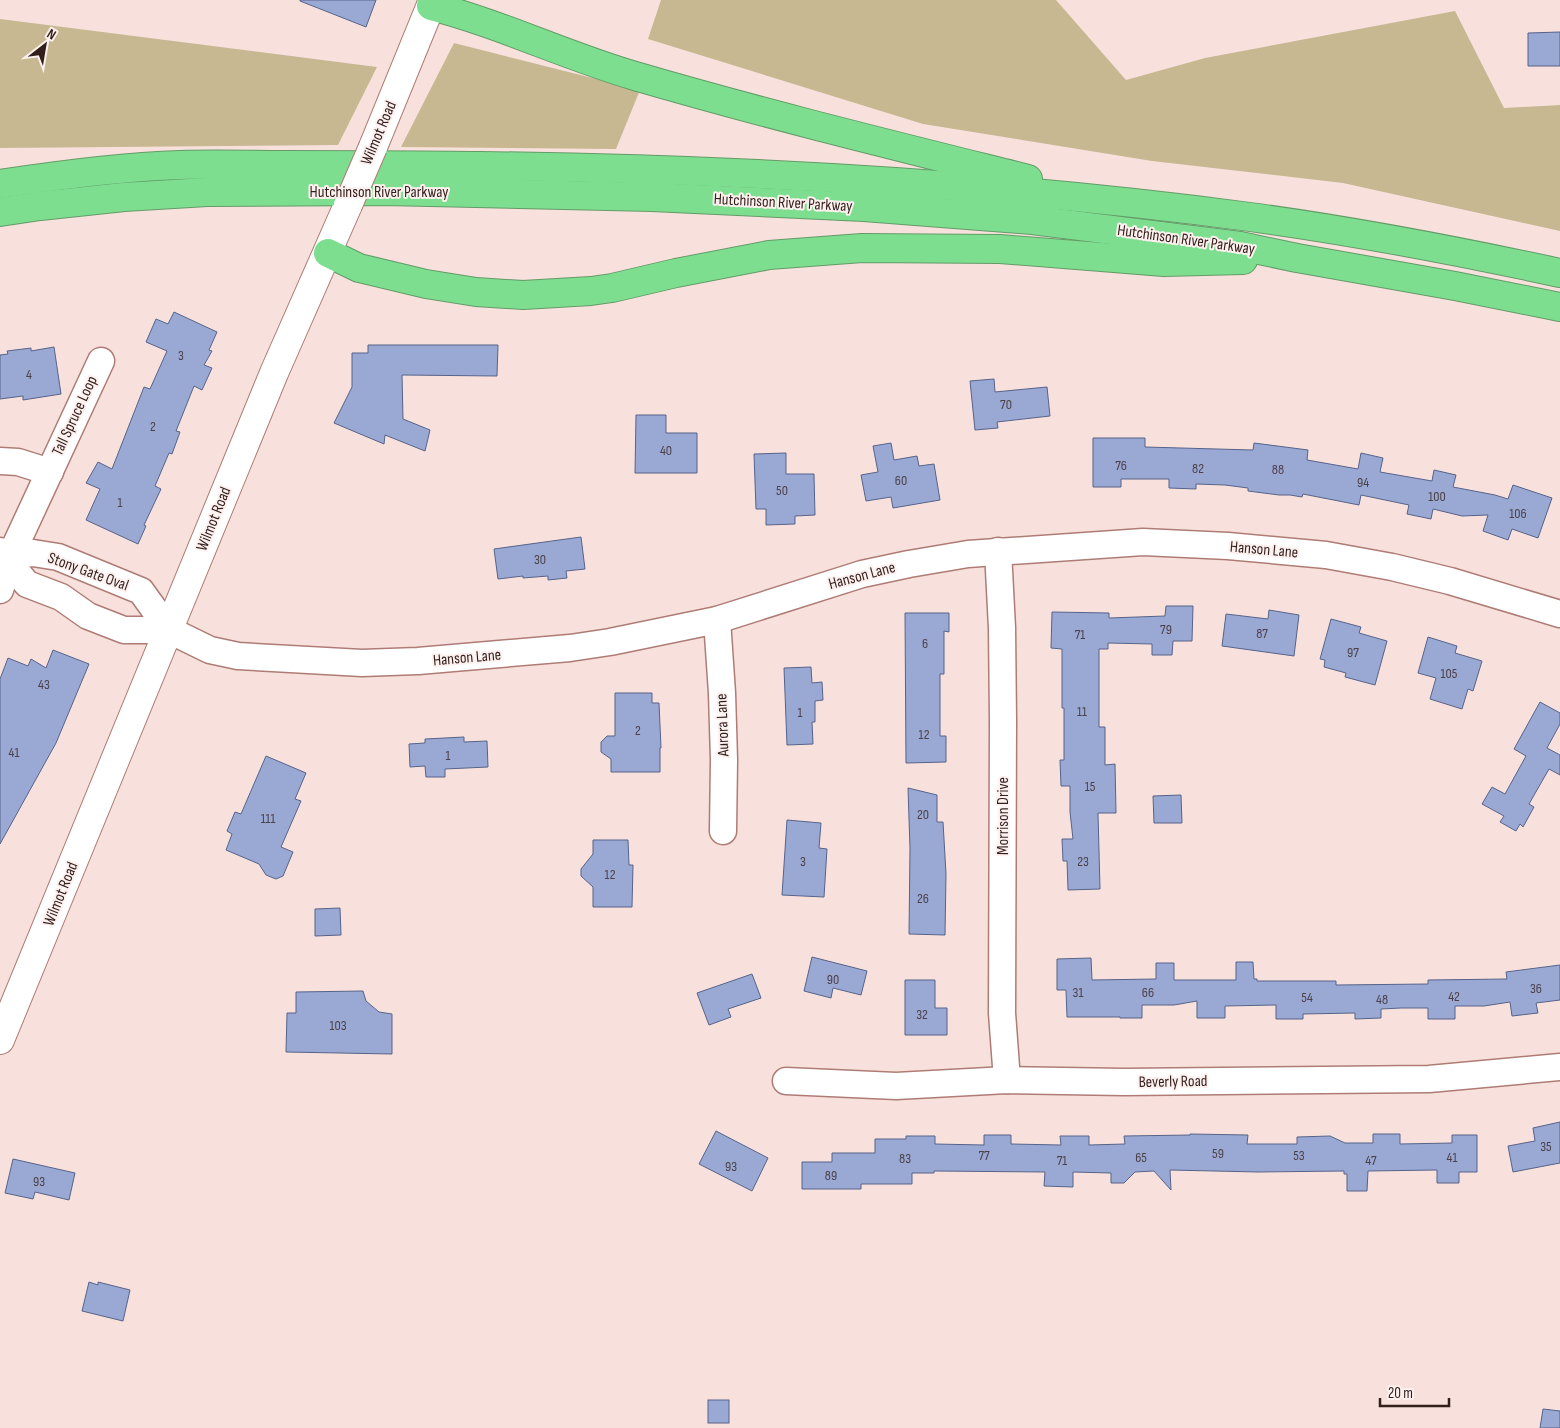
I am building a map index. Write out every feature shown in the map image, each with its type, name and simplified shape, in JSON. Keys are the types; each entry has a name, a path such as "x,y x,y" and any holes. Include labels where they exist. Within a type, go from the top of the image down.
{"highway":[{"path":"432,3 594,63 635,76 864,138 1119,202"},
{"name":"Hutchinson River Parkway","path":"0,184 94,172 178,165 590,167 872,179 1041,193 1251,217 1382,238 1560,273"},
{"name":"Hutchinson River Parkway","path":"0,212 124,197 207,192 384,191 652,197 864,206 1032,220 1240,246 1560,307"},
{"path":"328,253 359,268 426,284 476,292 523,295 612,288 676,273 769,255 862,248 1000,248 1164,262 1297,258"}],"street":[{"name":"Wilmot Road","path":"0,1040 274,373 328,253 432,3"},
{"name":"Tall Spruce Loop","path":"6,553 50,472 101,360"},
{"name":"Tall Spruce Loop","path":"0,461 18,462 50,472"},
{"name":"Hanson Lane","path":"169,630 210,650 238,656 362,663 428,661 570,648 610,642 717,620 862,574 937,559 968,554 1143,542 1228,546 1326,555 1392,567 1450,581 1560,614"},
{"name":"Morrison Drive","path":"998,552 1002,628 1003,721 1002,1013 1007,1080"},
{"name":"Stony Gate Oval","path":"6,553 33,553 58,557 141,591 169,630"},
{"name":"Stony Gate Oval","path":"6,553 17,572 27,584 61,597 88,616 124,630 169,630"},
{"path":"0,590 6,553"},
{"name":"Aurora Lane","path":"717,620 724,760 723,831"},
{"name":"Beverly Road","path":"786,1081 896,1086 1007,1080 1124,1082 1429,1078 1560,1067"}],"shaded area":[{"path":"661,0 1056,0 1126,80 1205,58 1455,11 1504,108 1560,105 1560,231 1343,183 1152,161 923,124 648,39"},
{"path":"0,19 377,67 338,145 0,148"},
{"path":"454,43 640,90 616,149 401,147"}],"building":[{"path":"300,0 376,0 366,27"},
{"path":"1560,32 1560,66 1528,66 1528,33"},
{"path":"174,312 217,332 209,350 212,351 204,365 212,368 202,390 194,386 176,431 180,432 172,454 169,453 155,486 161,489 144,525 146,526 138,544 86,520 100,489 86,483 98,462 112,469 144,387 150,389 167,351 146,342 156,319 168,324"},
{"path":"368,345 498,345 497,376 402,375 403,419 430,430 425,451 385,435 384,444 334,423 352,387 352,353 368,353"},
{"path":"54,347 61,394 23,400 23,396 0,399 0,355 8,354 7,351 31,348 31,351"},
{"path":"994,379 995,392 1047,387 1050,416 997,422 998,428 975,430 970,381"},
{"path":"636,415 666,415 666,433 697,433 697,473 635,473"},
{"path":"1093,438 1145,438 1145,447 1253,450 1254,443 1308,450 1307,460 1358,469 1361,453 1383,458 1380,472 1432,481 1434,470 1456,475 1453,487 1508,499 1513,485 1552,498 1538,538 1512,529 1508,540 1483,531 1488,515 1462,516 1433,509 1431,519 1407,514 1409,505 1361,495 1359,505 1303,494 1302,497 1279,495 1248,491 1248,488 1225,485 1196,484 1196,489 1169,488 1169,479 1121,479 1121,487 1093,487"},
{"path":"891,443 894,460 917,456 919,466 934,464 940,500 893,508 891,497 866,501 861,475 878,472 873,446"},
{"path":"786,453 786,474 814,474 815,515 795,516 795,524 766,525 766,509 756,509 754,454"},
{"path":"581,537 585,569 566,571 567,578 548,580 548,576 523,578 523,576 498,579 494,549"},
{"path":"1166,606 1193,606 1192,641 1173,641 1172,655 1152,655 1152,644 1108,643 1108,649 1099,649 1099,727 1105,727 1105,765 1115,764 1116,813 1098,813 1100,889 1068,890 1067,861 1063,861 1062,839 1073,839 1070,786 1061,786 1060,760 1064,760 1062,649 1051,648 1052,612 1109,613 1109,618 1165,616"},
{"path":"1269,610 1299,615 1294,656 1222,646 1226,614 1268,619"},
{"path":"905,613 949,613 949,632 944,631 944,674 940,674 940,736 946,736 946,762 906,763"},
{"path":"1331,619 1361,627 1359,633 1387,641 1375,685 1345,677 1346,673 1324,667 1325,660 1320,659"},
{"path":"1428,637 1457,646 1455,653 1482,661 1473,691 1468,689 1462,709 1430,699 1436,678 1418,673"},
{"path":"53,650 89,664 56,743 0,844 0,679 8,658 28,666 31,659 46,668"},
{"path":"811,667 812,683 822,682 823,700 815,701 815,722 812,722 813,744 787,745 784,668"},
{"path":"615,693 652,693 652,703 659,703 660,772 611,772 611,759 601,752 601,742 607,736 615,736"},
{"path":"1540,702 1560,713 1560,724 1547,748 1560,755 1560,775 1549,769 1529,804 1534,807 1523,827 1520,824 1516,831 1500,822 1504,816 1482,804 1492,787 1505,794 1526,756 1514,749"},
{"path":"464,737 464,742 487,741 488,767 445,769 445,777 426,777 425,766 410,767 409,744 425,743 425,739"},
{"path":"266,756 306,773 295,799 301,801 281,847 293,852 283,876 276,879 266,875 259,864 226,850 232,834 227,831 235,812 241,814"},
{"path":"908,788 937,795 937,822 943,822 946,874 945,935 909,934 910,849"},
{"path":"1181,795 1182,823 1154,823 1153,796"},
{"path":"787,820 821,823 819,848 827,849 824,897 782,895"},
{"path":"593,840 628,840 629,865 633,865 632,907 593,907 593,887 581,876 581,869 593,854"},
{"path":"340,908 341,935 315,936 315,909"},
{"path":"812,957 867,971 861,995 833,988 831,998 804,991"},
{"path":"1091,958 1092,980 1156,979 1156,963 1174,963 1174,980 1236,980 1236,962 1253,962 1254,979 1257,979 1257,981 1336,981 1336,985 1428,984 1428,980 1507,979 1506,972 1560,965 1560,1000 1536,1003 1538,1013 1512,1016 1510,1002 1484,1006 1455,1006 1455,1019 1428,1019 1428,1008 1401,1008 1381,1009 1381,1018 1355,1019 1355,1013 1303,1014 1303,1019 1276,1019 1276,1005 1225,1006 1225,1018 1197,1018 1197,1001 1174,1005 1142,1005 1142,1018 1067,1017 1066,990 1057,990 1057,959"},
{"path":"752,974 761,998 728,1009 731,1017 709,1025 697,993"},
{"path":"905,980 935,980 935,1008 947,1008 947,1035 905,1035"},
{"path":"363,991 366,1001 379,1012 392,1014 392,1054 286,1052 287,1013 296,1013 296,992"},
{"path":"1560,1122 1560,1163 1513,1172 1508,1146 1535,1141 1533,1128"},
{"path":"716,1131 768,1158 752,1191 699,1164"},
{"path":"1373,1134 1400,1134 1400,1144 1452,1143 1452,1135 1477,1135 1477,1172 1459,1172 1459,1183 1437,1183 1437,1170 1368,1171 1367,1191 1347,1191 1347,1174 1344,1174 1344,1171 1170,1170 1171,1190 1154,1171 1135,1172 1124,1183 1111,1183 1111,1173 1073,1172 1073,1187 1044,1186 1045,1172 934,1171 934,1173 912,1173 912,1184 861,1184 861,1189 802,1189 802,1162 832,1162 832,1153 875,1153 875,1139 906,1139 906,1136 935,1136 935,1144 984,1145 984,1135 1011,1135 1011,1144 1061,1145 1060,1136 1089,1136 1089,1145 1125,1144 1124,1136 1248,1135 1247,1144 1297,1144 1297,1137 1330,1136 1345,1143 1373,1143"},
{"path":"13,1159 75,1173 69,1200 35,1192 33,1199 5,1193"},
{"path":"89,1282 98,1285 98,1282 130,1290 123,1321 82,1311"},
{"path":"708,1400 729,1400 729,1423 708,1423"},
{"path":"1543,1409 1560,1411 1560,1428 1540,1428"}]}
